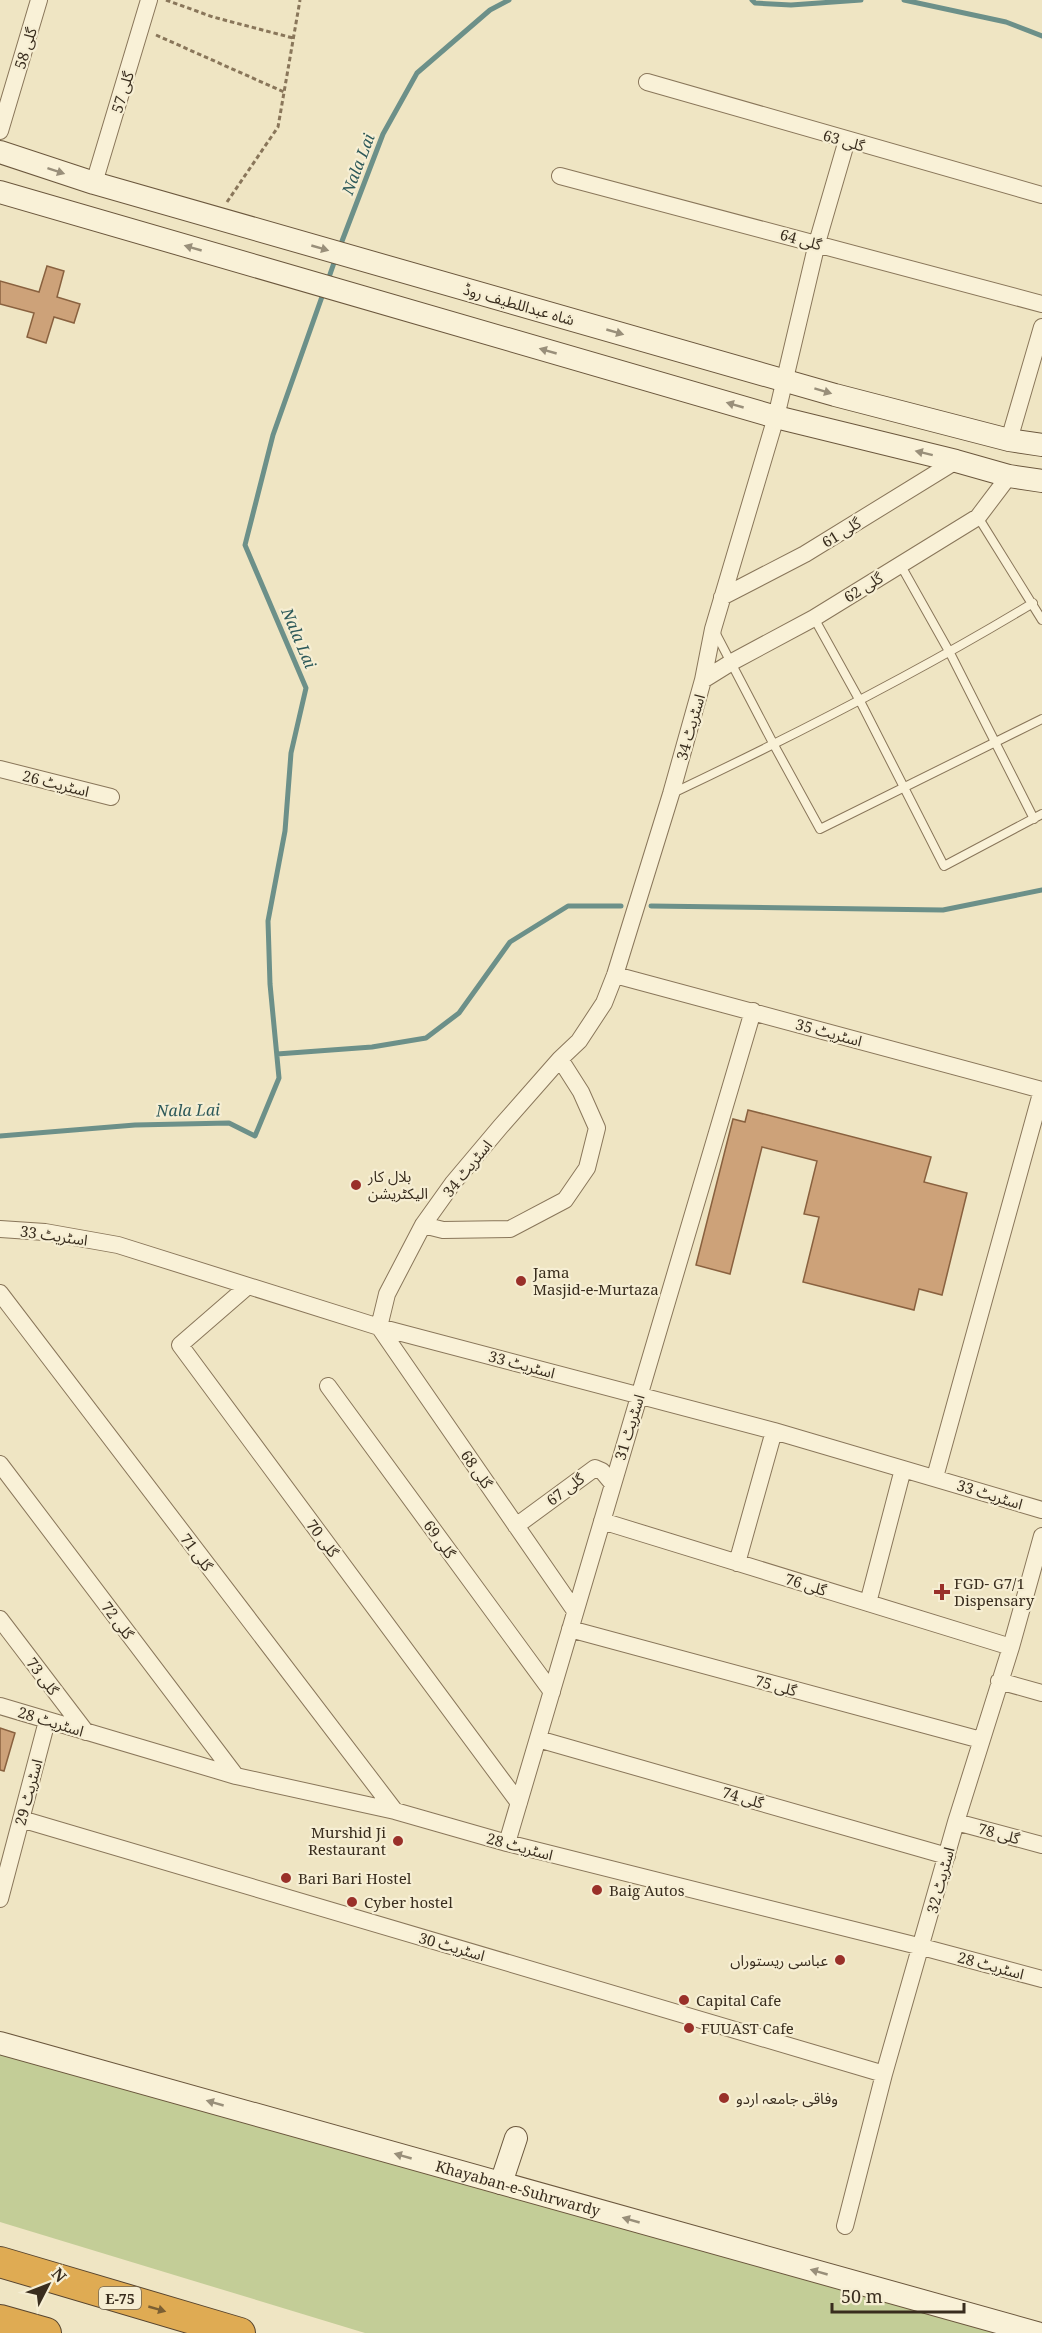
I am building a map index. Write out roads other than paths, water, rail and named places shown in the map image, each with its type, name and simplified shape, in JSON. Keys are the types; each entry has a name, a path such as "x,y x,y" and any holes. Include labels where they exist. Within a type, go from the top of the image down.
{"highway":[{"name":"E-75","path":"0,2262 240,2333"},
{"path":"0,2320 46,2333"}],"street":[{"name":"گلی 58","path":"0,131 39,0"},
{"name":"گلی 57","path":"94,183 149,0"},
{"name":"گلی 63","path":"646,82 1042,195"},
{"name":"اسٹریٹ 34","path":"379,1327 387,1294 423,1225 453,1183 560,1059 579,1041 604,1002 615,975 671,794 703,680 713,629 776,417 817,243 847,141"},
{"name":"شاہ عبداللطیف روڈ","path":"0,152 94,183 785,380 1009,440 1042,445"},
{"name":"گلی 64","path":"560,176 1042,304"},
{"path":"0,192 776,417 1009,476 1042,481"},
{"path":"1009,440 1042,327"},
{"name":"گلی 61","path":"722,597 805,554 956,461"},
{"name":"گلی 62","path":"703,680 814,618 978,517 1009,476"},
{"name":"اسٹریٹ 26","path":"1,773 111,797"},
{"name":"اسٹریٹ 35","path":"615,975 1042,1090"},
{"name":"اسٹریٹ 31","path":"507,1843 753,1011"},
{"path":"423,1225 443,1230 510,1229 565,1200 587,1168 597,1128 581,1092 560,1059"},
{"path":"935,1477 1042,1090"},
{"name":"اسٹریٹ 33","path":"0,1229 45,1232 118,1245 379,1327 774,1431 1042,1510"},
{"name":"گلی 70","path":"248,1286 180,1345 519,1803"},
{"name":"گلی 71","path":"0,1293 395,1811"},
{"name":"گلی 68","path":"379,1327 575,1611"},
{"name":"گلی 69","path":"328,1386 552,1692"},
{"path":"737,1563 774,1431"},
{"name":"گلی 72","path":"0,1464 236,1776"},
{"name":"گلی 67","path":"516,1526 596,1468 602,1471 612,1483"},
{"path":"868,1603 903,1469"},
{"name":"گلی 76","path":"602,1521 1011,1647"},
{"name":"اسٹریٹ 32","path":"845,2226 884,2073 1042,1536"},
{"name":"گلی 73","path":"0,1619 86,1732"},
{"name":"گلی 75","path":"570,1629 981,1740"},
{"path":"999,1681 1042,1693"},
{"name":"اسٹریٹ 28","path":"0,1706 236,1776 395,1811 507,1843 1042,1979"},
{"name":"اسٹریٹ 29","path":"0,1899 48,1721"},
{"name":"گلی 74","path":"538,1739 947,1856"},
{"name":"اسٹریٹ 30","path":"21,1819 884,2073"},
{"name":"گلی 78","path":"956,1822 1042,1845"},
{"name":"Khayaban-e-Suhrwardy","path":"0,2043 1037,2333"},
{"path":"501,2184 516,2138"}],"lane":[{"path":"978,517 1042,620"},
{"path":"814,618 860,701 944,866 1038,816 994,744 950,653 900,563"},
{"path":"671,794 860,701 950,653 1033,603"},
{"path":"713,629 820,829 1042,719"}],"waterway":[{"name":"Nala Lai","path":"339,249 383,134 417,73 490,10 509,0"},
{"path":"752,0 755,3 791,5 861,0"},
{"path":"904,0 1006,22 1042,36"},
{"name":"Nala Lai","path":"327,283 336,257"},
{"name":"Nala Lai","path":"0,1136 135,1125 229,1123 255,1136 279,1078 270,984 268,921 285,831 291,753 306,688 245,545 273,435 324,291"},
{"path":"651,906 943,910 1042,890"},
{"path":"277,1054 372,1047 426,1038 459,1013 510,942 568,906 621,906"}],"place":[{"name":"بلال کار الیکٹریشن","path":"356,1185"},
{"name":"Jama Masjid-e-Murtaza","path":"521,1281"},
{"name":"FGD- G7/1 Dispensary","path":"942,1592"},
{"name":"Murshid Ji Restaurant","path":"398,1841"},
{"name":"Bari Bari Hostel","path":"286,1878"},
{"name":"Baig Autos","path":"597,1890"},
{"name":"Cyber hostel","path":"352,1902"},
{"name":"عباسی ریستوراں","path":"840,1960"},
{"name":"Capital Cafe","path":"684,2000"},
{"name":"FUUAST Cafe","path":"689,2028"},
{"name":"وفاقی جامعہ اردو","path":"724,2098"}]}
